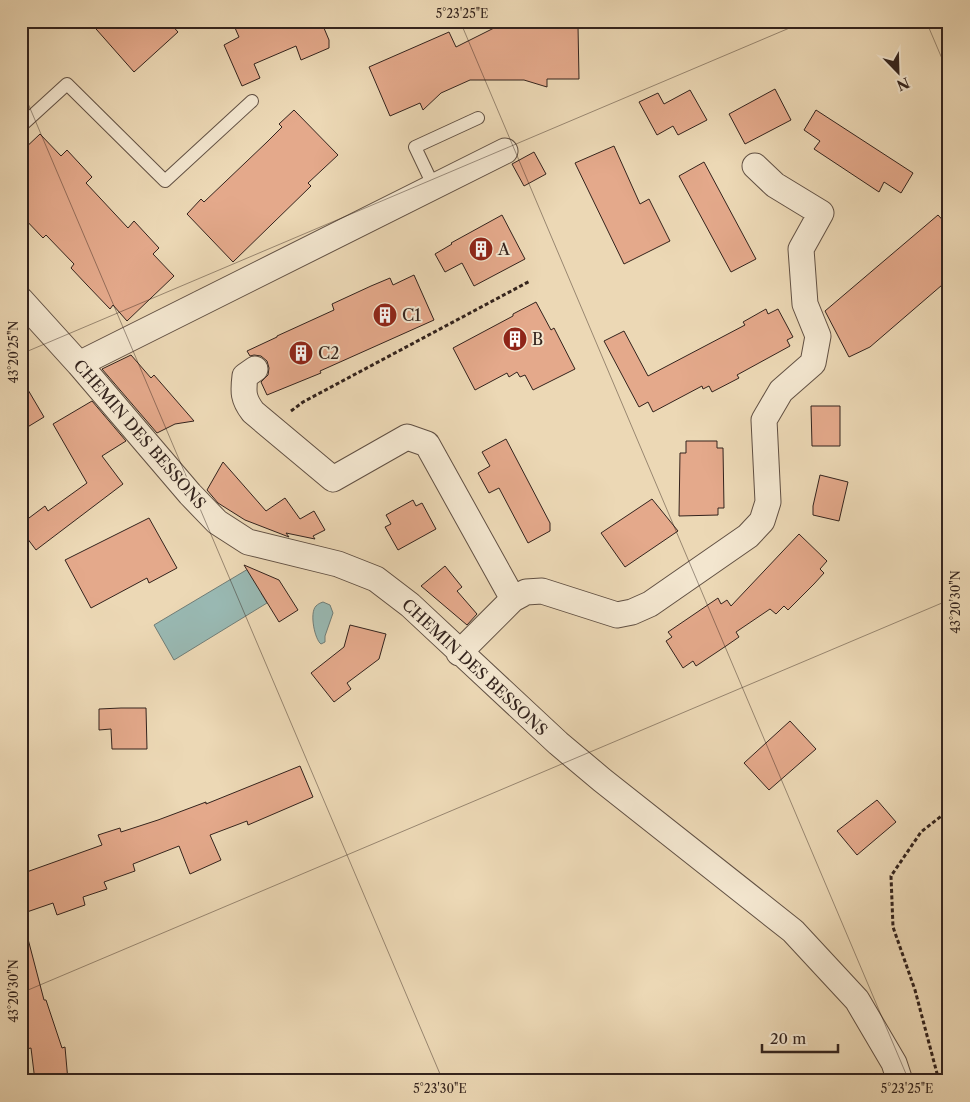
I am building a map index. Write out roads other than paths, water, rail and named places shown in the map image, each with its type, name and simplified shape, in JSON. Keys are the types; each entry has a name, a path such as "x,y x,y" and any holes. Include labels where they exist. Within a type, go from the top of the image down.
{"street":[{"path":"79,364 505,151"},
{"path":"460,652 513,599 526,592 542,591 618,615 632,612 650,604 748,536 762,521 768,502 764,420 781,391 813,363 818,336 805,304 801,249 821,213 775,185 755,166"},
{"name":"CHEMIN DES BESSONS","path":"21,300 79,364 190,494 217,522 248,542 338,564 376,579 410,606 573,756 793,930 857,1000 894,1063 900,1081"},
{"path":"255,368 245,376 243,390 246,402 261,420 333,479 407,437 427,444 513,599"}],"lane":[{"path":"21,126 67,84 165,181 252,101"},
{"path":"434,187 415,147 478,118"}],"water":[{"path":"248,569 263,592 261,593 267,603 174,660 154,625"},
{"path":"323,602 330,605 333,613 325,636 325,642 321,644 315,632 313,614 316,606"}],"place":[{"name":"A","path":"481,249"},
{"name":"C1","path":"385,315"},
{"name":"B","path":"515,339"},
{"name":"C2","path":"301,353"}]}
